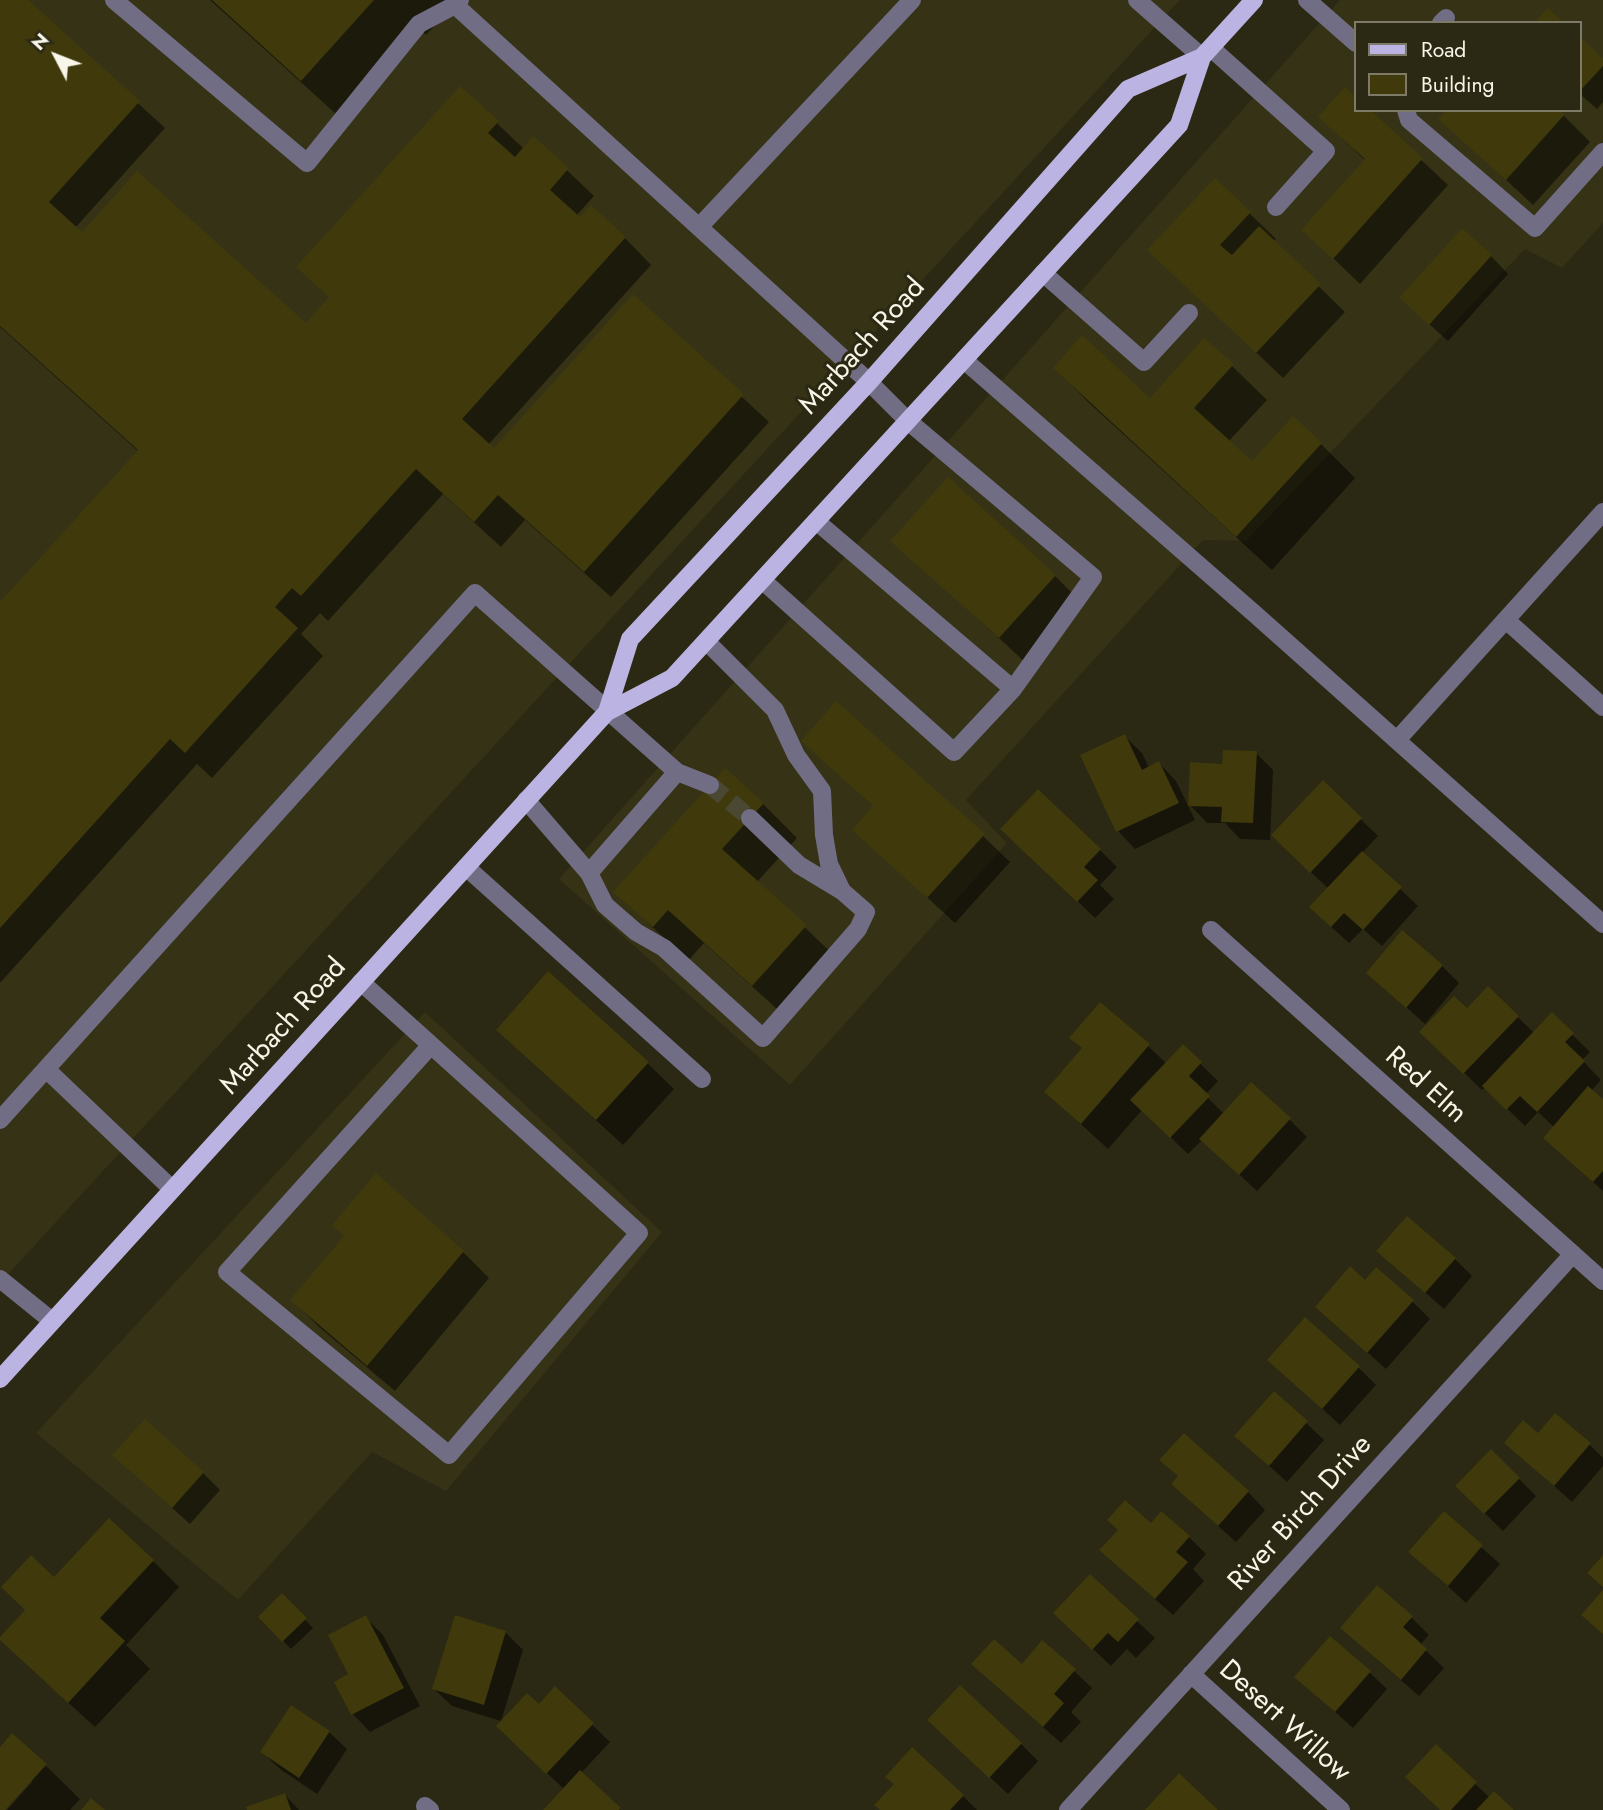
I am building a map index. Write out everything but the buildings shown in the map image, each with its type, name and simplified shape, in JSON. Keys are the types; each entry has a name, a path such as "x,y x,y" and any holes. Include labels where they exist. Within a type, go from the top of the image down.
{"main road":[{"name":"Marbach Road","path":"607,712 629,639 869,382 1128,89 1206,52 1254,0"},
{"name":"Marbach Road","path":"0,1379 607,712 672,678 1179,125 1206,52"}],"street":[{"path":"114,0 307,163 419,24 458,3 908,421 1093,577 1013,689 954,752 762,580"},
{"path":"699,227 912,0"},
{"path":"1137,0 1206,52 1326,151 1276,208"},
{"path":"1307,0 1354,41"},
{"path":"1407,112 1409,120 1535,228 1603,152"},
{"path":"1044,273 1144,362 1189,313"},
{"path":"964,360 1603,924"},
{"path":"1397,740 1603,512"},
{"path":"816,521 1013,689"},
{"path":"0,1120 475,593 677,772 710,785"},
{"path":"1506,620 1603,707"},
{"path":"705,641 775,710 796,755 822,791 827,854 842,891"},
{"path":"589,873 677,772"},
{"path":"526,800 589,873 605,905 636,932 664,948 762,1038 859,929 866,912 842,891 799,865 750,818"},
{"path":"466,867 702,1079"},
{"name":"Red Elm","path":"1211,930 1603,1281"},
{"path":"361,982 431,1045 639,1233 449,1455 227,1272 431,1045"},
{"path":"46,1069 172,1189"},
{"name":"River Birch Drive","path":"1068,1810 1573,1254"},
{"path":"0,1279 52,1321"},
{"name":"Desert Willow","path":"1191,1674 1341,1810"}],"shaded area":[{"path":"0,0 1180,0 0,1283"},
{"path":"1340,0 1603,0 1603,223 1562,268 1525,249 1246,541 1203,540 966,800 1007,843 790,1085 559,879"},
{"path":"425,1012 662,1232 446,1491 372,1452 238,1600 36,1433"}],"tunnel":[{"path":"710,785 750,818"}]}
